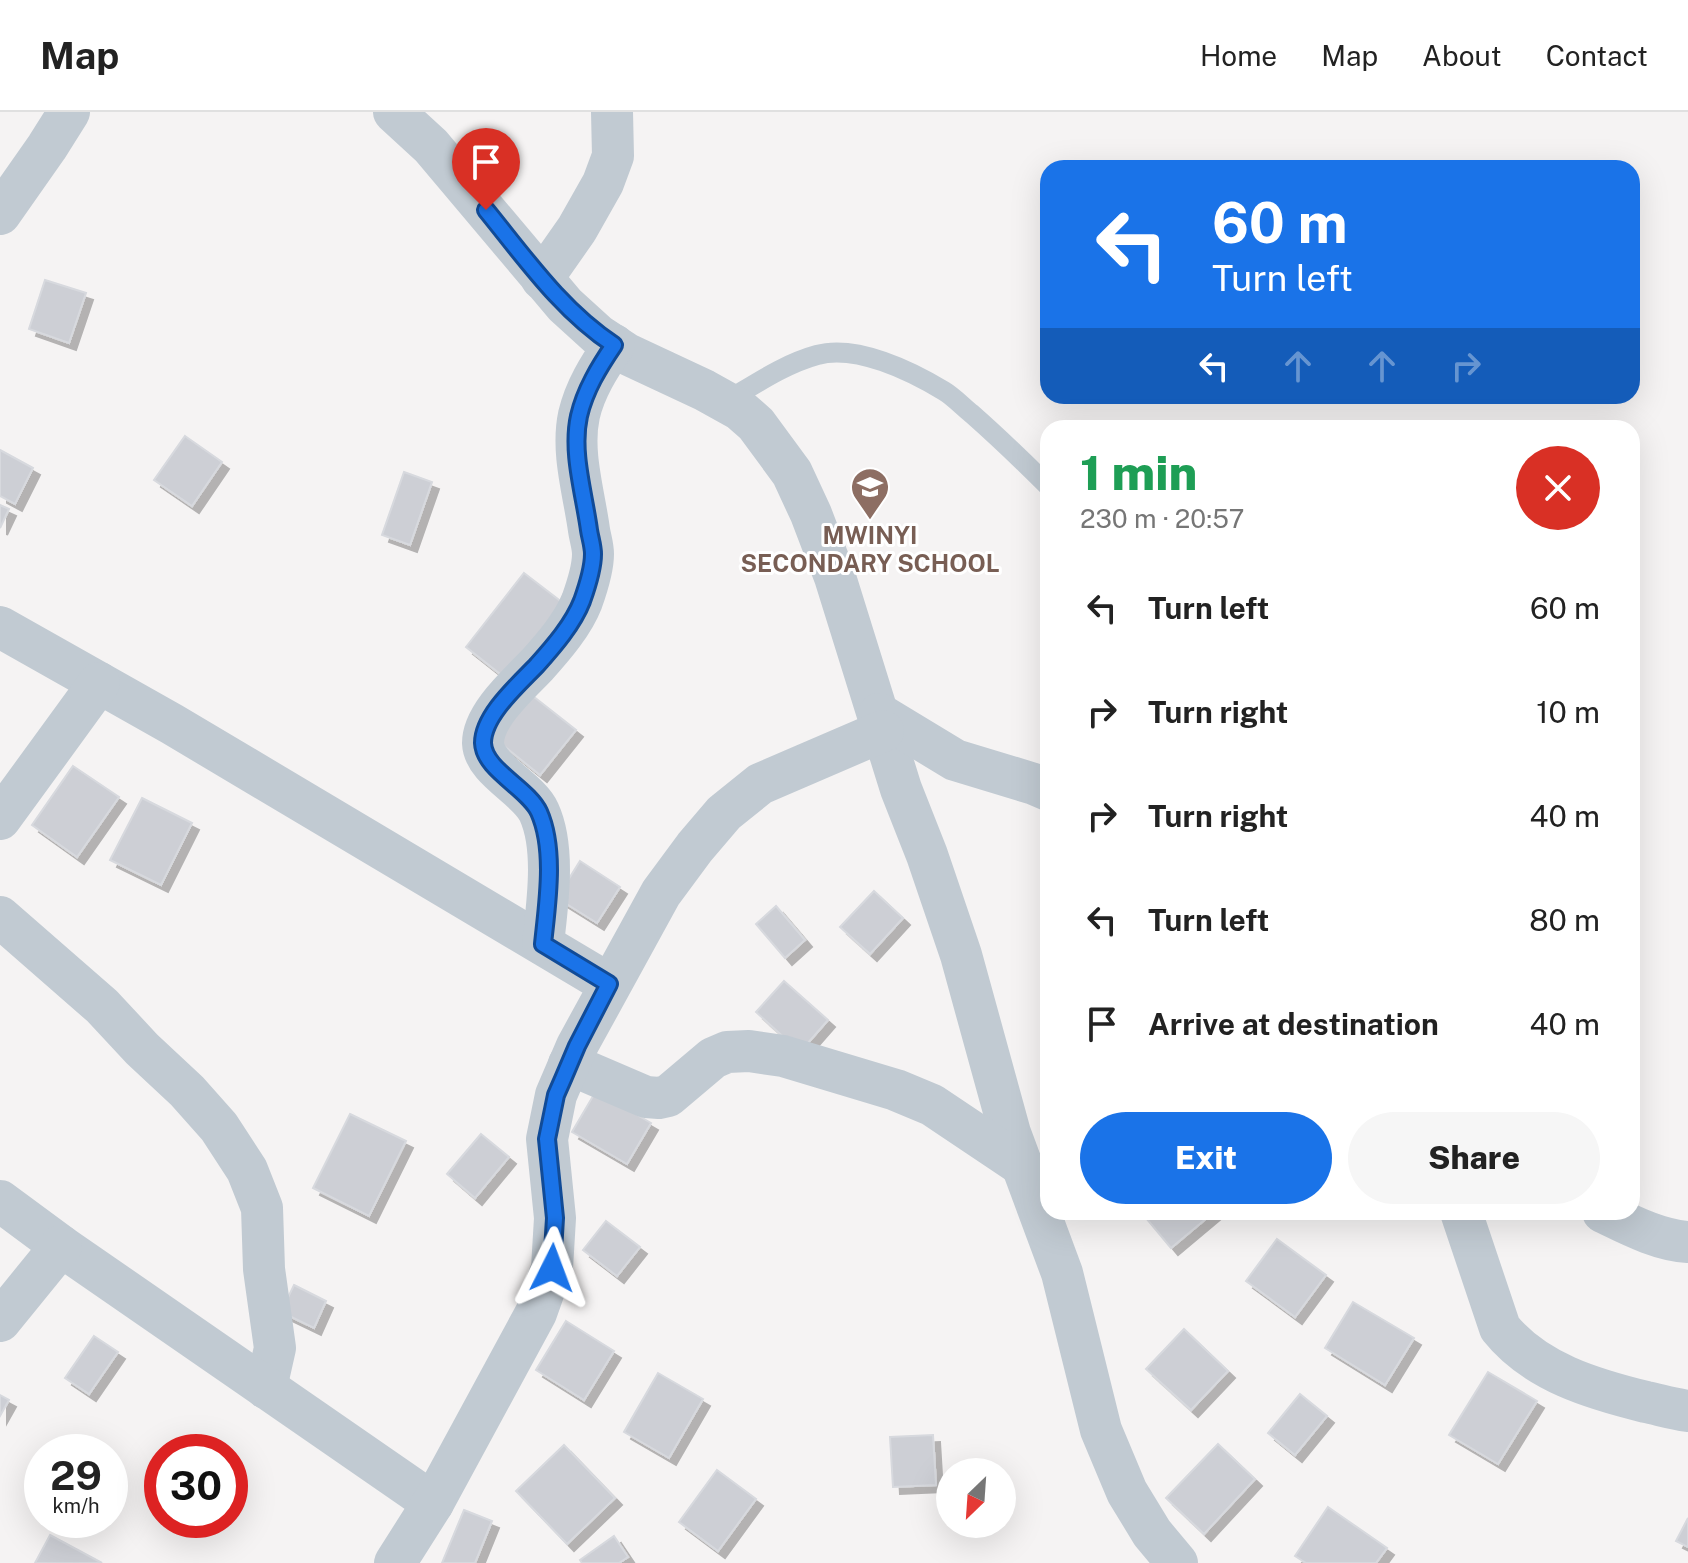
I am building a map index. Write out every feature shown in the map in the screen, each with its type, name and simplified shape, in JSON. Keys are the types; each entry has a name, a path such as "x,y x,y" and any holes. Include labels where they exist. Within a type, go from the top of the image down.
{"street":[{"path":"0,214 69,112"},
{"path":"394,112 431,146 542,279 598,335 740,410 756,424 792,473 835,577 901,789 961,955 1010,1133 1040,1213"},
{"path":"542,279 577,229 603,183 613,156 612,112"},
{"path":"543,944 549,885 546,837 539,811 525,793 490,762 483,740 495,712 573,620 584,593 593,554 577,450 578,418 586,392 614,345"},
{"path":"0,627 172,724 609,984"},
{"path":"0,819 99,683"},
{"path":"881,723 955,760 1040,787"},
{"path":"395,1563 433,1503 536,1313 552,1268 555,1218 547,1139 556,1095 609,984 661,893 724,813 760,784 881,723"},
{"path":"0,917 102,1006 187,1091 219,1127 247,1170 262,1208 264,1269 275,1348 266,1388"},
{"path":"569,1064 646,1097 659,1098 668,1096 713,1058 727,1052 749,1051 783,1056 881,1085 932,1105 1023,1166"},
{"path":"0,1201 433,1503"},
{"path":"1043,1220 1062,1273 1101,1430 1127,1492 1152,1533 1177,1563"},
{"path":"1464,1220 1500,1328 1510,1341 1537,1361 1573,1380 1622,1396 1688,1411"},
{"path":"1620,1220 1673,1241 1688,1242"},
{"path":"0,1321 61,1246"}],"lane":[{"path":"725,402 771,375 820,354 862,354 946,392 1040,478"}],"building":[{"path":"45,280 86,293 69,343 29,329"},
{"path":"185,436 222,462 192,506 154,480"},
{"path":"0,450 33,468 15,504 0,496"},
{"path":"404,472 432,482 410,545 382,535"},
{"path":"0,505 9,509 0,528"},
{"path":"524,573 563,603 504,677 466,647"},
{"path":"529,693 576,730 540,775 494,738"},
{"path":"73,766 119,797 77,857 32,825"},
{"path":"142,798 192,823 161,885 110,860"},
{"path":"580,861 620,887 597,923 557,898"},
{"path":"874,891 903,918 870,954 840,927"},
{"path":"776,906 805,940 785,958 756,924"},
{"path":"784,981 828,1020 800,1052 756,1012"},
{"path":"596,1091 651,1123 627,1164 572,1132"},
{"path":"350,1114 406,1141 369,1216 313,1188"},
{"path":"481,1134 509,1157 475,1198 447,1174"},
{"path":"1148,1220 1204,1220 1171,1248"},
{"path":"606,1221 640,1247 617,1276 583,1250"},
{"path":"1277,1239 1326,1275 1295,1317 1246,1281"},
{"path":"294,1285 326,1301 314,1328 281,1312"},
{"path":"1353,1302 1414,1338 1385,1385 1325,1348"},
{"path":"566,1321 614,1351 584,1400 536,1370"},
{"path":"1184,1329 1228,1371 1191,1410 1146,1369"},
{"path":"94,1336 118,1352 89,1394 65,1378"},
{"path":"1488,1372 1537,1401 1498,1464 1449,1435"},
{"path":"658,1373 703,1399 669,1458 624,1432"},
{"path":"1300,1394 1327,1416 1295,1455 1268,1433"},
{"path":"0,1395 9,1400 0,1416"},
{"path":"933,1435 936,1485 893,1487 890,1437"},
{"path":"1218,1444 1255,1479 1204,1534 1166,1498"},
{"path":"564,1445 615,1498 567,1544 516,1491"},
{"path":"717,1470 756,1499 718,1551 679,1522"},
{"path":"1328,1507 1387,1548 1376,1563 1306,1563 1295,1556"},
{"path":"464,1510 492,1521 475,1563 442,1563"},
{"path":"1688,1518 1688,1547 1676,1541"},
{"path":"614,1536 628,1557 619,1563 582,1563 580,1560"},
{"path":"48,1538 56,1538 102,1563 35,1563"}],"place":[{"name":"MWINYI SECONDARY SCHOOL","path":"870,521"}],"route":[{"path":"486,210 565,305 614,345 586,392 578,418 577,450 593,554 587,584 573,620 495,712 483,740 490,762 525,793 539,811 546,837 549,885 543,944 609,984 556,1095 547,1139 555,1218 552,1268"}]}
